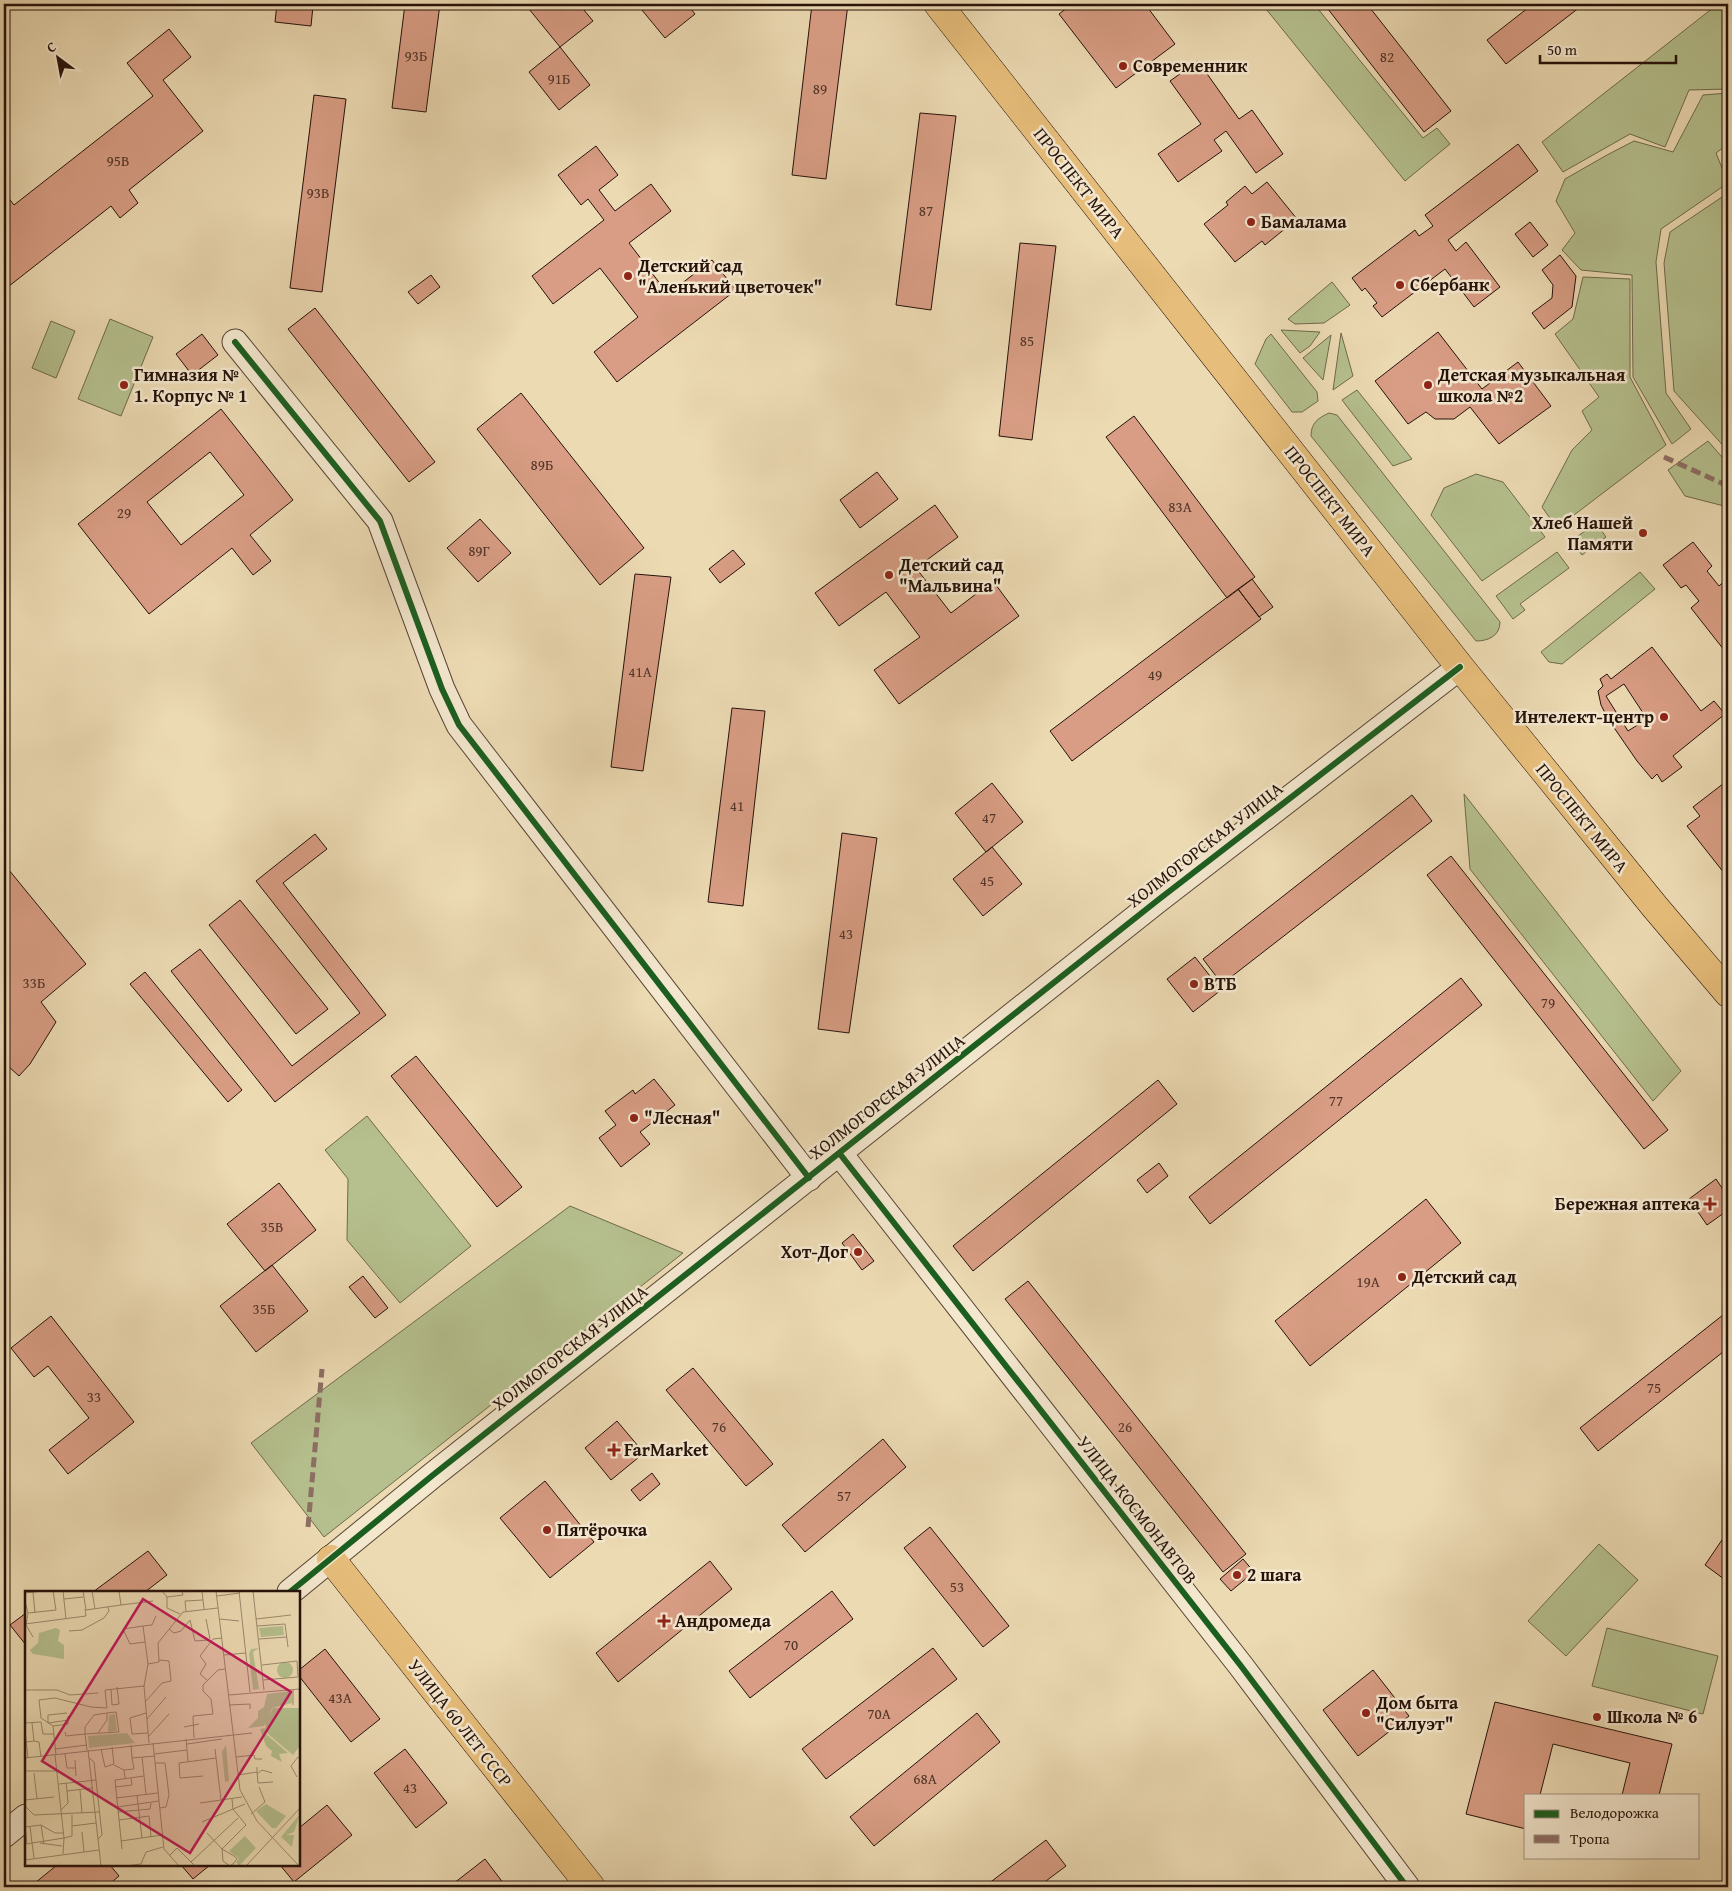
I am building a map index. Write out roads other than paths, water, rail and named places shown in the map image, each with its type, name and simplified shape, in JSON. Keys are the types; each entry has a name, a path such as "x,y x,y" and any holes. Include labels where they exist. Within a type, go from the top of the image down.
{"main road":[{"name":"ПРОСПЕКТ МИРА","path":"938,4 1460,667 1655,907 1728,993"},
{"name":"УЛИЦА 60 ЛЕТ СССР","path":"331,1559 591,1887"}],"street":[{"path":"235,342 380,521 442,689 459,726 808,1178"},
{"name":"ХОЛМОГОРСКАЯ УЛИЦА","path":"291,1591 441,1469 1158,900 1460,667"},
{"name":"УЛИЦА КОСМОНАВТОВ","path":"840,1154 1241,1666 1407,1887"},
{"path":"4,1835 25,1818"}],"place":[{"name":"Современник","path":"1123,66"},
{"name":"Бамалама","path":"1251,222"},
{"name":"Детский сад \"Аленький цветочек\"","path":"628,276"},
{"name":"Сбербанк","path":"1400,285"},
{"name":"Гимназия № 1. Корпус № 1","path":"124,385"},
{"name":"Детская музыкальная школа №2","path":"1428,385"},
{"name":"Хлеб Нашей Памяти","path":"1643,533"},
{"name":"Детский сад \"Мальвина\"","path":"889,575"},
{"name":"Интелект-центр","path":"1664,717"},
{"name":"ВТБ","path":"1194,984"},
{"name":"\"Лесная\"","path":"634,1118"},
{"name":"Бережная аптека","path":"1710,1204"},
{"name":"Хот-Дог","path":"858,1252"},
{"name":"Детский сад","path":"1402,1277"},
{"name":"FarMarket","path":"614,1450"},
{"name":"Пятёрочка","path":"547,1530"},
{"name":"2 шага","path":"1237,1575"},
{"name":"Андромеда","path":"664,1621"},
{"name":"Дом быта \"Силуэт\"","path":"1366,1713"},
{"name":"Школа № 6","path":"1597,1717"}]}
